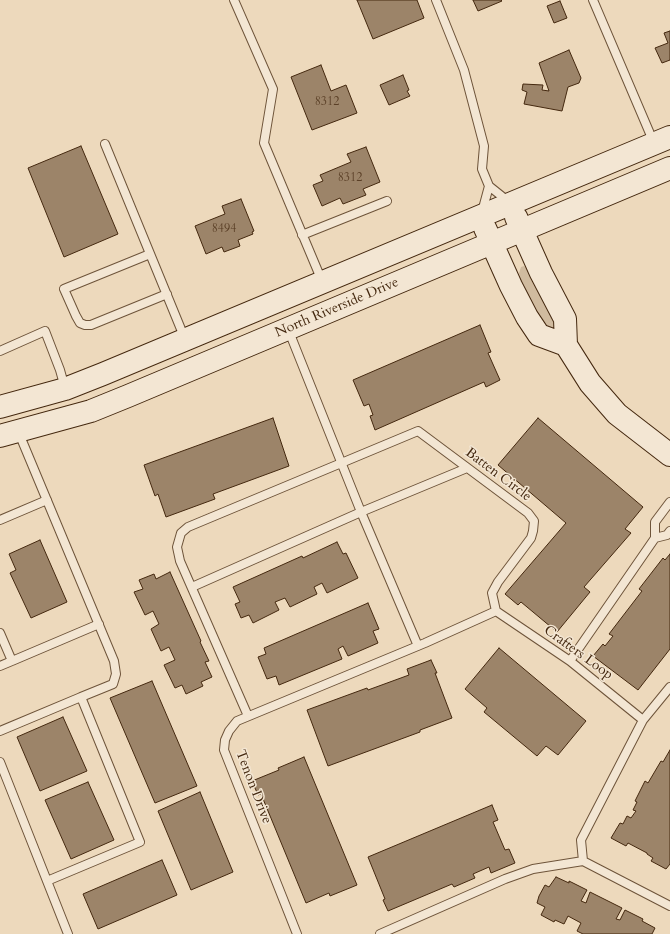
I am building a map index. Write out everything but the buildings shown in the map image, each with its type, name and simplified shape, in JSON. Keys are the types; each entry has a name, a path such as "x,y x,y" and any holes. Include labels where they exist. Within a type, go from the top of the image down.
{"main road":[{"name":"North Riverside Drive","path":"0,406 65,389 662,141"},
{"name":"North Riverside Drive","path":"9,434 91,411 670,168"},
{"path":"511,204 541,273 565,319 566,345 590,383 618,414 670,455"},
{"path":"481,216 491,242 527,317 539,335 566,345"}],"lane":[{"path":"234,0 273,89 264,143 323,282"},
{"path":"436,0 464,70 484,146 482,169 489,186 511,204"},
{"path":"593,0 662,141"},
{"path":"105,144 186,340"},
{"path":"481,216 489,186"},
{"path":"302,235 387,201"},
{"path":"150,254 64,289 80,323 85,325 91,325 167,294"},
{"path":"288,328 361,512 418,646"},
{"path":"0,351 45,331 60,370 65,389"},
{"name":"Batten Circle","path":"192,587 176,547 181,533 188,527 418,431 528,513 534,521 531,538 498,582 492,593 496,611"},
{"path":"0,731 113,684 116,674 114,661 47,500 9,434"},
{"path":"467,468 361,512 192,587 248,716 418,646 496,611"},
{"path":"0,520 47,500"},
{"path":"570,661 655,538 655,522 670,502"},
{"path":"655,538 667,535 670,531"},
{"name":"Crafters Loop","path":"496,611 570,661 643,720"},
{"path":"0,666 99,624"},
{"path":"0,633 12,661"},
{"path":"583,861 581,840 643,720 670,687"},
{"path":"47,881 140,842 81,697"},
{"name":"Tenon Drive","path":"248,716 237,721 229,731 225,740 224,750 297,934"},
{"path":"0,762 68,934"},
{"path":"380,934 526,871 583,861 670,906"}],"shaded area":[{"path":"524,266 529,270 556,321 554,327 548,330 541,324 523,288 519,273 521,267"}]}
